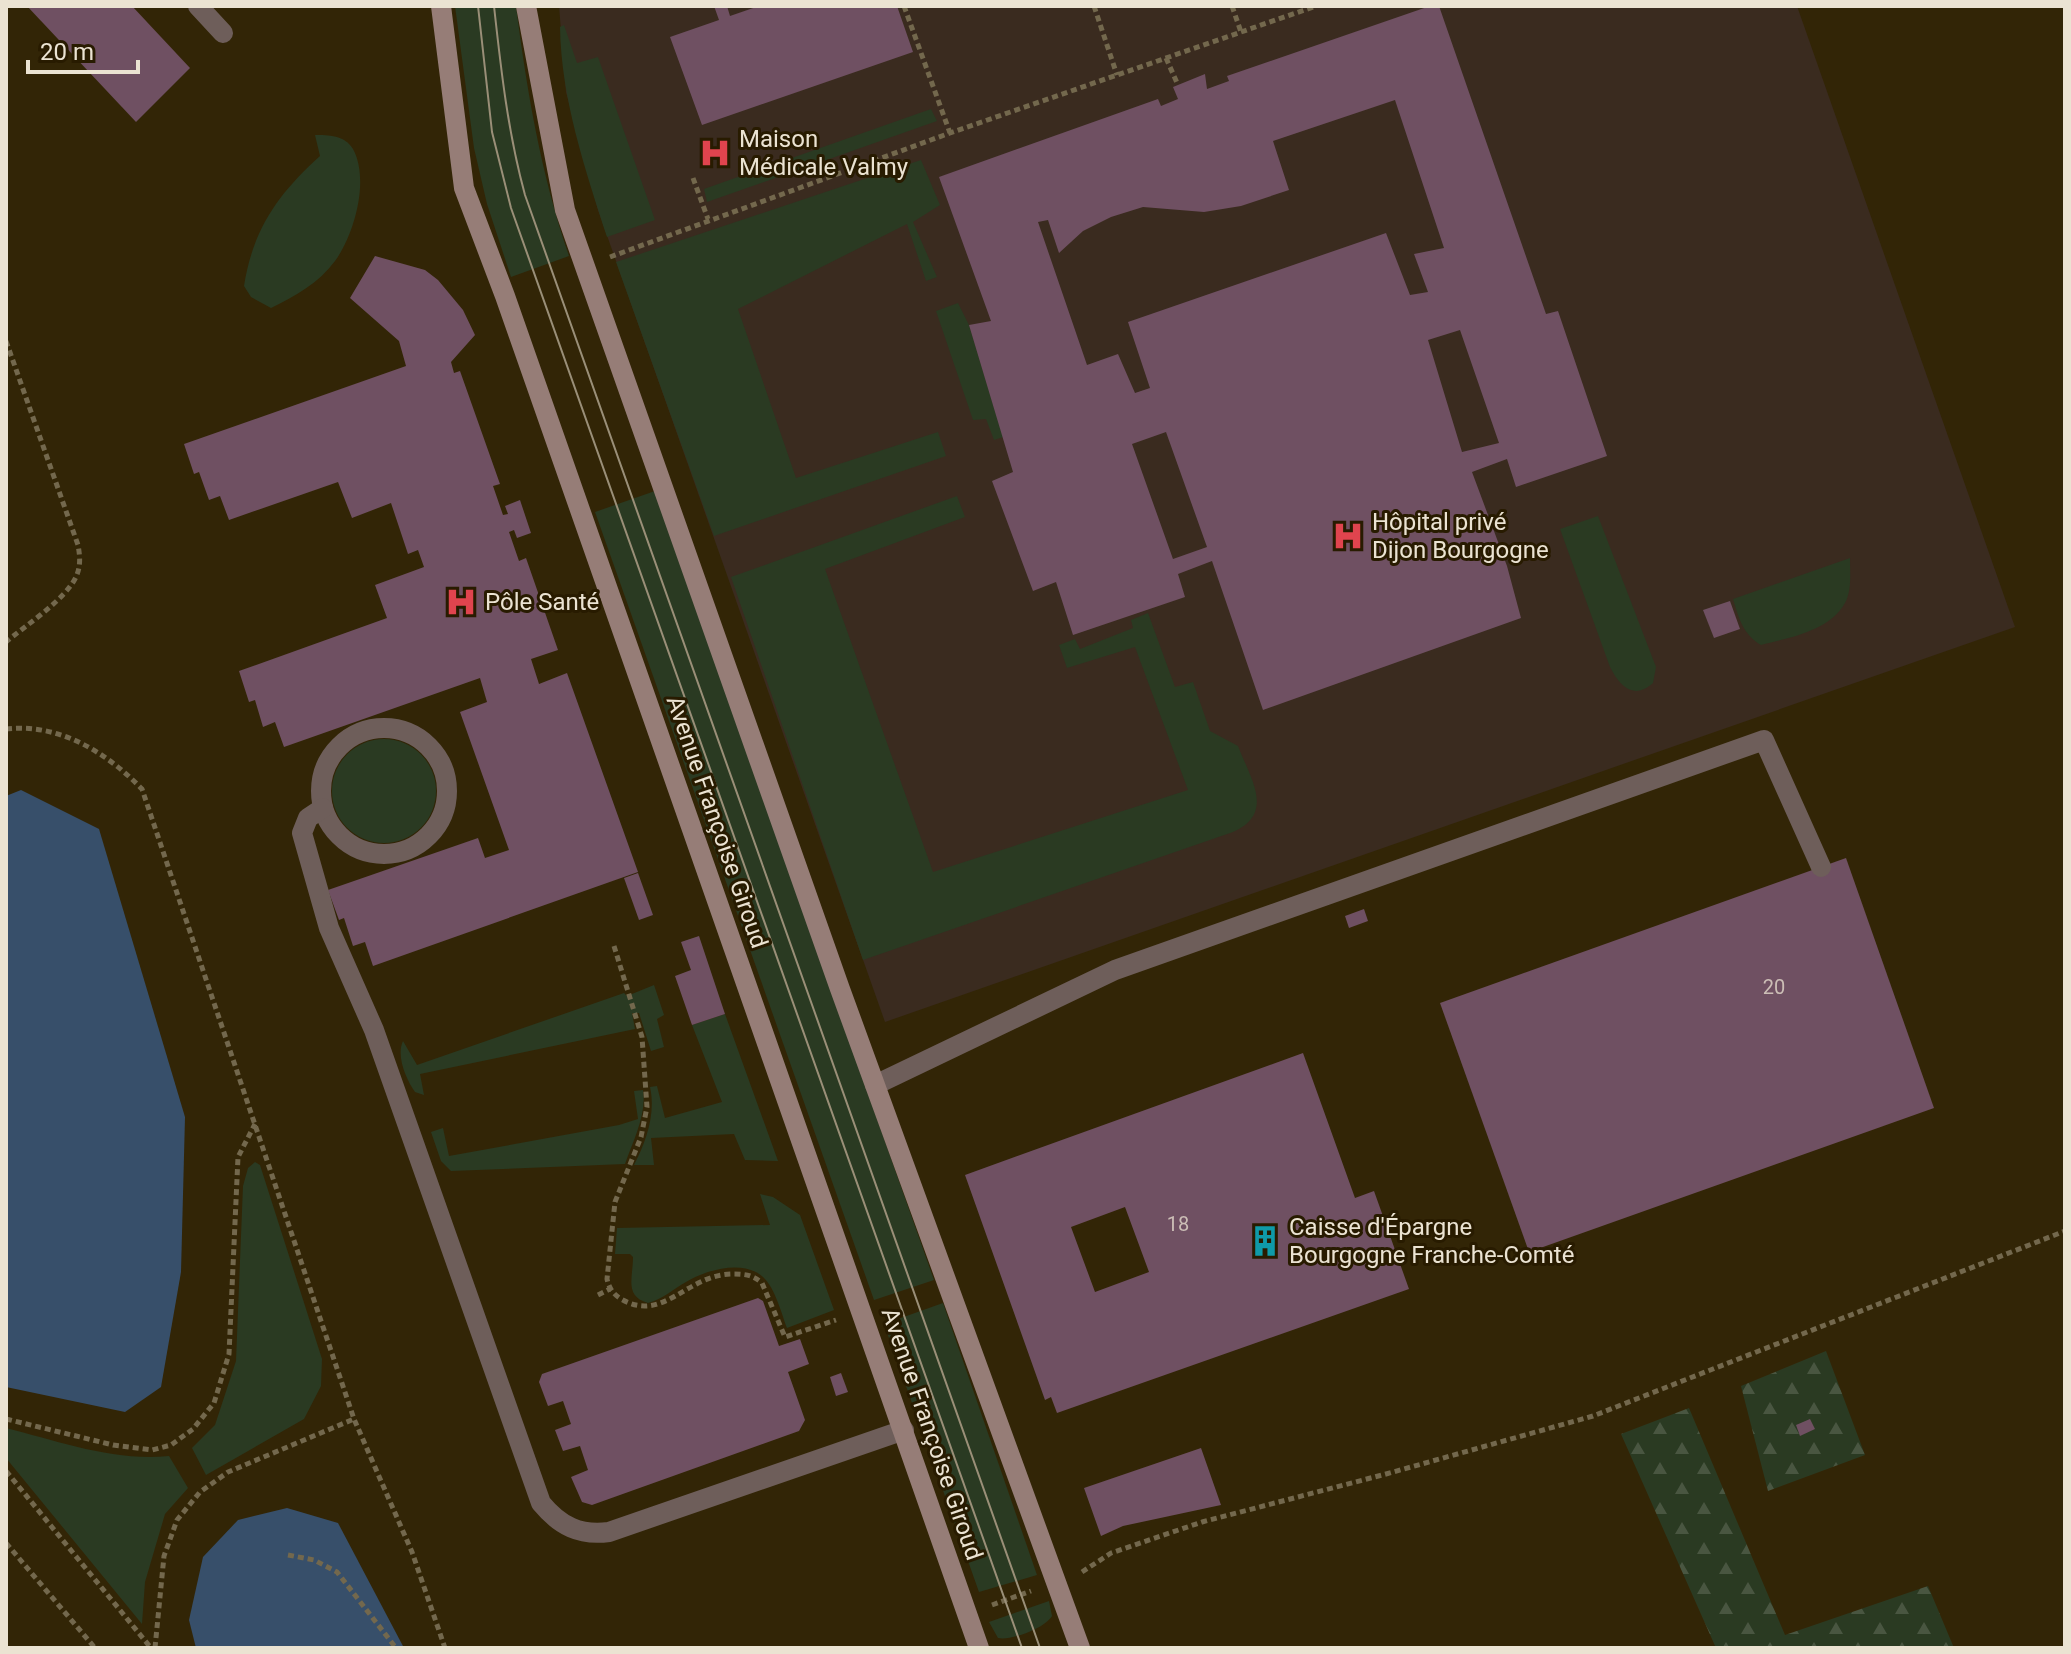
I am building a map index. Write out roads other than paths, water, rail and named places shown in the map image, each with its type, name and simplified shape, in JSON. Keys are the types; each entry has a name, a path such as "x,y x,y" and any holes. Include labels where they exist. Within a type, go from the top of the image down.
{"street":[{"name":"Avenue Françoise Giroud","path":"441,6 464,188 505,296 979,1648"},
{"path":"526,6 565,210 875,1085 1056,1582 1076,1647"}],"lane":[{"path":"198,6 223,33"},
{"path":"376,728 398,729 418,737 434,752 444,771 448,791 445,811 436,828 422,843 404,852 384,855 364,851 346,842 332,827 323,808 321,787 326,766 338,747 355,735 376,728"},
{"path":"875,1085 1115,970 1764,740 1821,867"},
{"path":"323,808 308,818 302,833 329,928 374,1030 541,1503 553,1518 582,1533 609,1532 904,1430"}],"water":[{"path":"21,790 99,829 185,1117 181,1272 161,1387 125,1412 6,1387 6,796"},
{"path":"287,1508 338,1523 404,1648 196,1648 189,1620 203,1557 238,1520"}],"tram line":[{"path":"478,6 492,132 511,208 1022,1648"},
{"path":"494,6 502,78 525,195 1040,1648"}],"place":[{"name":"Maison Médicale Valmy","path":"715,153"},
{"name":"Hôpital privé Dijon Bourgogne","path":"1348,536"},
{"name":"Pôle Santé","path":"461,602"},
{"name":"Caisse d'Épargne Bourgogne Franche-Comté","path":"1265,1241"}]}
